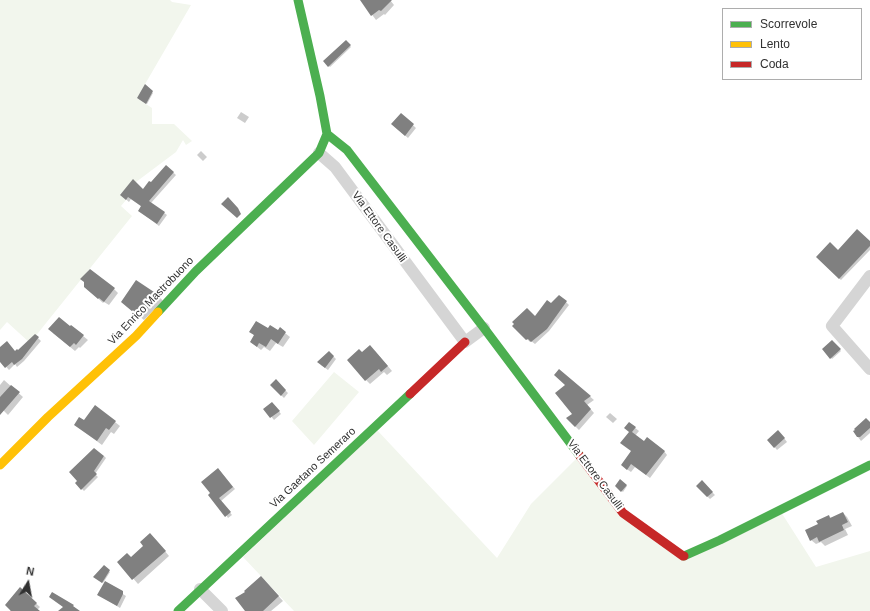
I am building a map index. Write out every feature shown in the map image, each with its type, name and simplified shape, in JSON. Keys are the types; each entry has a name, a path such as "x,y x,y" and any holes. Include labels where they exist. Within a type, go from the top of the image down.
{"street":[{"path":"298,0 327,134 319,152"},
{"name":"Via Ettore Casulli","path":"327,134 347,150 484,328 623,513 684,556 720,540 870,464"},
{"name":"Via Ettore Casulli","path":"319,152 335,167 465,342"},
{"name":"Via Enrico Mastrobuono","path":"0,464 48,417 136,336 196,271 319,152"},
{"path":"869,365 832,326 870,276"},
{"path":"465,342 484,328"},
{"name":"Via Gaetano Semeraro","path":"178,611 465,342"},
{"path":"200,589 222,611"}],"shaded area":[{"path":"0,0 170,0 172,2 191,5 137,98 152,108 152,124 174,124 192,141 186,145 183,140 176,152 120,194 126,200 121,206 132,216 30,343 7,322 0,330"},
{"path":"334,372 359,392 314,445 292,421"},
{"path":"377,430 497,558 531,504 577,458 623,515 682,556 781,512 816,567 870,551 870,611 294,611 243,557"}],"building":[{"path":"360,0 392,0 381,11 379,10 371,16"},
{"path":"346,40 351,45 328,67 323,61"},
{"path":"145,84 153,91 146,104 137,98"},
{"path":"401,113 414,124 405,136 391,124"},
{"path":"166,165 174,172 149,201 165,212 157,224 138,211 141,206 128,197 126,200 120,195 133,179 143,189 149,181 151,182"},
{"path":"228,197 238,208 241,214 237,218 221,204"},
{"path":"857,229 870,241 870,246 839,279 816,257 830,242 838,250"},
{"path":"90,269 115,288 104,302 84,287 84,282 80,279"},
{"path":"136,280 160,296 139,317 121,302"},
{"path":"559,295 567,301 547,329 531,342 528,339 526,340 512,326 514,324 512,322 527,308 535,316 547,300 551,303"},
{"path":"59,317 84,335 76,345 74,343 70,347 48,329"},
{"path":"256,321 268,328 270,325 278,330 280,327 286,332 278,344 271,339 266,347 259,343 257,347 250,342 254,335 249,332"},
{"path":"35,334 39,337 22,359 14,365 12,362 5,368 0,362 0,347 7,341 15,351 17,349 18,350"},
{"path":"832,340 841,349 830,359 822,349"},
{"path":"370,345 388,366 381,372 379,369 365,381 347,360 359,349 362,352"},
{"path":"329,351 334,356 325,368 317,362"},
{"path":"559,369 591,396 584,401 591,409 575,427 566,418 572,414 555,393 565,385 554,375"},
{"path":"276,379 286,390 281,396 270,385"},
{"path":"11,385 20,392 0,415 0,397"},
{"path":"272,402 280,411 270,418 263,409"},
{"path":"95,405 116,421 109,430 106,428 97,441 74,425 79,417 84,420"},
{"path":"866,418 870,422 870,428 860,437 857,437 853,431"},
{"path":"629,422 636,427 632,432 644,441 647,437 665,451 646,475 631,464 627,470 621,465 631,451 620,443 629,432 624,428"},
{"path":"778,430 785,438 774,448 767,440"},
{"path":"94,448 104,456 94,471 97,474 81,490 75,483 77,481 69,472"},
{"path":"218,468 233,487 219,498 231,512 225,517 208,495 210,493 201,482"},
{"path":"620,479 627,485 621,492 615,486"},
{"path":"702,480 713,492 707,497 696,486"},
{"path":"843,512 848,522 842,525 844,530 819,542 817,537 810,541 805,530 818,524 816,521 829,515 830,518"},
{"path":"150,533 166,551 132,580 117,562 127,553 131,557 143,546 140,542"},
{"path":"104,565 110,570 102,583 93,577"},
{"path":"261,576 279,596 263,611 245,611 235,598 245,592 244,591"},
{"path":"105,581 123,591 117,606 97,595"},
{"path":"20,587 37,603 34,606 40,611 11,611 5,605"},
{"path":"52,592 74,605 73,606 80,611 58,611 63,607 49,597"}],"traffic: fast":[{"path":"158,312 196,271 319,153 327,134 298,0"},
{"path":"327,134 347,150 580,456"},
{"path":"178,611 410,394"},
{"path":"684,556 720,540 870,465"}],"traffic: slow":[{"path":"0,465 48,417 136,336 158,312"}],"traffic: jam":[{"path":"410,394 465,342"},
{"path":"580,456 623,513 684,556"}]}
